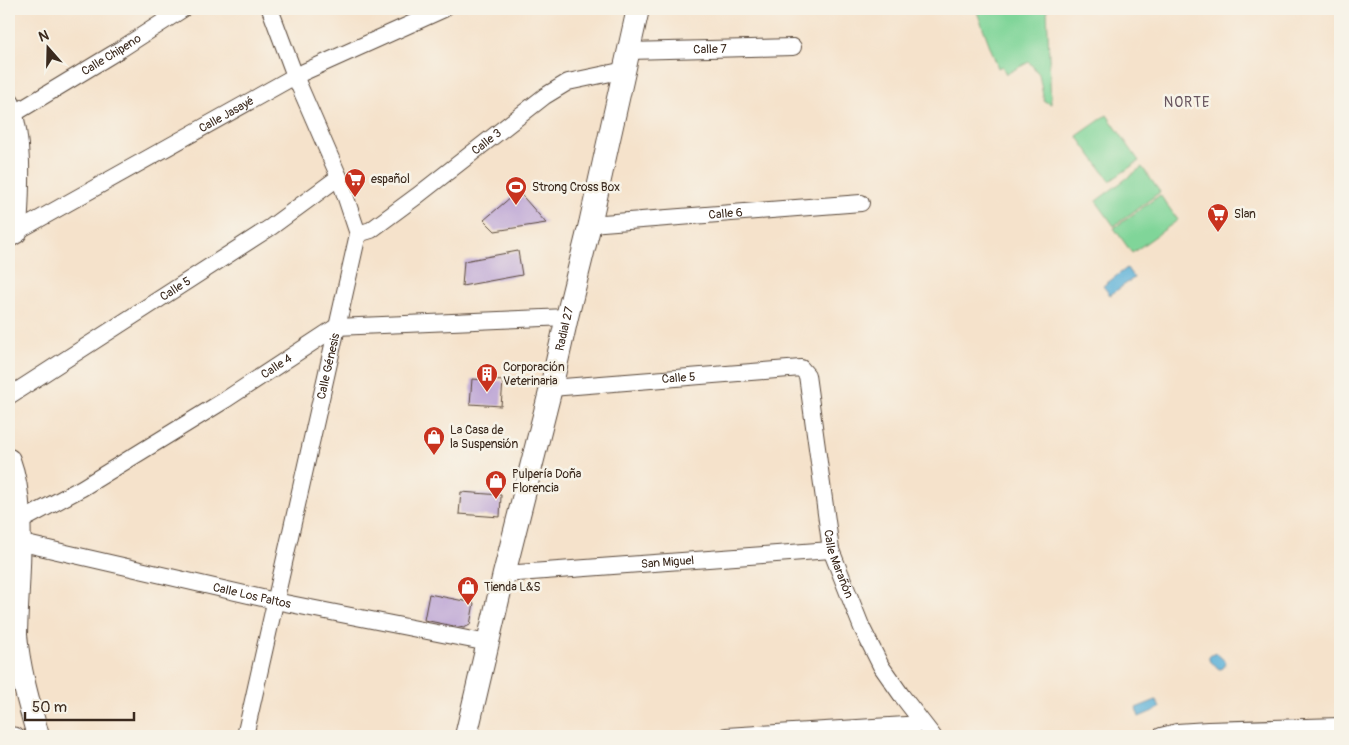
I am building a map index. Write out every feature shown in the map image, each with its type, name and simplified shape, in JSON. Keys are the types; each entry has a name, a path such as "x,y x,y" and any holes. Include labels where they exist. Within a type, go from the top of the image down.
{"street":[{"name":"Calle Chipeno","path":"10,110 120,49 182,9"},
{"path":"270,9 295,76 339,177 358,234"},
{"name":"Calle Jasayé","path":"12,234 295,76 444,9"},
{"name":"Radial 27","path":"466,736 590,224 638,9"},
{"name":"Calle 7","path":"626,60 793,47"},
{"name":"Calle 3","path":"358,234 371,230 545,96 568,82 626,60"},
{"path":"10,110 19,170 12,234"},
{"name":"Calle 5","path":"9,396 271,228 339,177"},
{"name":"Calle 6","path":"590,224 861,203"},
{"name":"Calle Génesis","path":"245,736 358,234"},
{"path":"336,327 567,317"},
{"name":"Calle 4","path":"19,532 82,488 225,400 336,327"},
{"name":"Calle 5","path":"551,388 801,368 805,370"},
{"name":"Calle Marañón","path":"805,370 831,550 862,628 881,666 928,730"},
{"path":"9,460 16,490 19,532 16,635 22,673 38,736"},
{"name":"Calle Los Paltos","path":"19,532 275,601 488,643"},
{"name":"San Miguel","path":"504,574 831,550"},
{"path":"1161,736 1177,732 1208,730 1340,726"},
{"path":"726,736 928,730"},
{"path":"9,735 16,736"}],"green space":[{"path":"976,9 1047,9 1051,104 1044,101 1039,74 1029,62 1006,74 1002,66 998,68"},
{"path":"1107,115 1139,161 1110,181 1077,136"},
{"path":"1142,167 1160,192 1114,226 1096,201"},
{"path":"1160,195 1178,220 1132,253 1114,228"}],"water":[{"path":"1127,268 1134,278 1110,295 1103,286"},
{"path":"1216,653 1226,662 1225,666 1219,669 1209,660 1209,656"},
{"path":"1156,700 1160,708 1139,717 1136,708"}],"building":[{"name":"Strong Cross Box","path":"518,191 546,223 495,231 484,220"},
{"path":"518,251 522,275 462,286 464,261"},
{"name":"Corporación Veterinaria","path":"472,379 503,381 501,406 470,404"},
{"path":"461,492 501,495 500,517 459,514"},
{"path":"429,594 474,603 470,625 464,628 424,620"}],"place":[{"name":"español","path":"355,198"},
{"name":"Strong Cross Box","path":"516,206"},
{"name":"Slan","path":"1218,233"},
{"name":"Corporación Veterinaria","path":"487,393"},
{"name":"La Casa de la Suspensión","path":"434,456"},
{"name":"Pulpería Doña Florencia","path":"496,500"},
{"name":"Tienda L&S","path":"468,606"}],"district":[{"name":"NORTE","path":"1187,102"}]}
